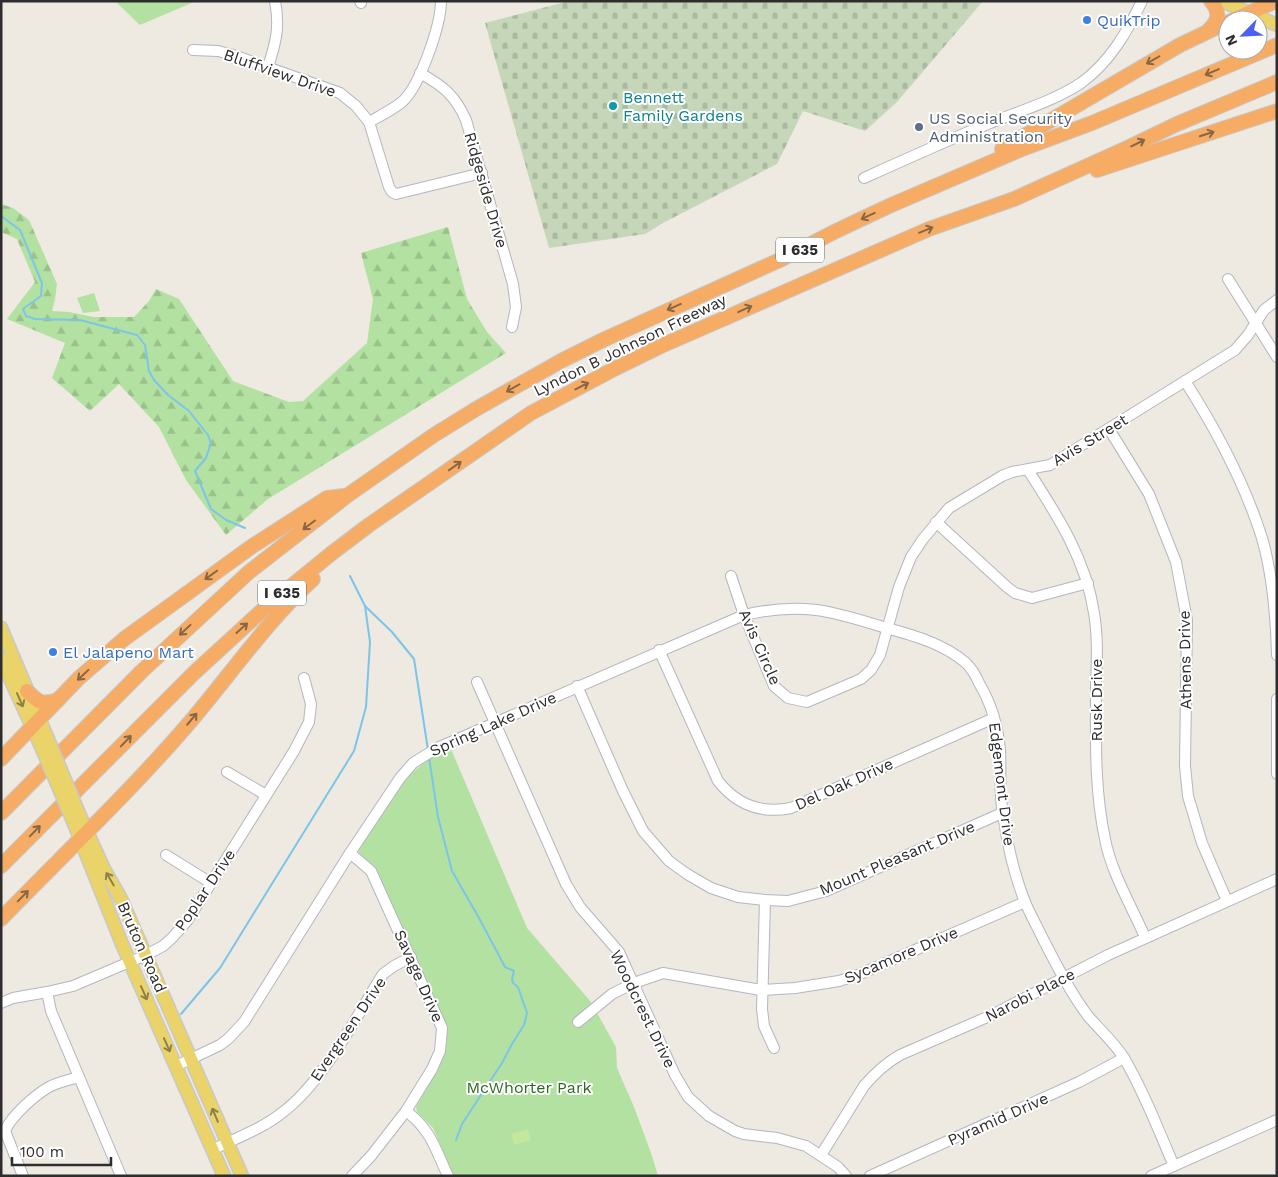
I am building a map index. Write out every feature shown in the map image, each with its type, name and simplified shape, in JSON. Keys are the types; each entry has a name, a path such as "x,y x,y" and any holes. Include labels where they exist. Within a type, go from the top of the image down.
{"highway":[{"path":"1207,32 1216,23 1218,15 1216,6 1211,1"},
{"path":"1256,10 1270,4"},
{"path":"889,206 1014,143 1149,63 1218,27"},
{"name":"Lyndon B Johnson Freeway","path":"1,813 212,605 282,545 348,495 434,435 484,404 561,361 648,318 782,260 834,232 889,206 1022,149 1092,123 1275,46"},
{"name":"Lyndon B Johnson Freeway","path":"1,866 195,672 260,612 332,553 531,413 670,342 929,229 1014,198 1177,124 1277,82"},
{"path":"1014,198 1277,111"},
{"path":"1,919 158,758 290,601 337,557 428,485"},
{"path":"1,759 79,678 124,640 211,575 327,498 348,495"},
{"path":"27,691 42,703 46,704 58,700"}],"main road":[{"path":"1222,1 1242,10"},
{"path":"1,628 7,663 35,722"},
{"path":"7,663 27,691 35,722"},
{"name":"Bruton Road","path":"35,722 83,835 130,962 224,1176"},
{"name":"Bruton Road","path":"83,835 121,899 242,1176"}],"street":[{"path":"268,67 277,38 279,20 276,1"},
{"path":"369,122 403,101 413,87 437,28 441,12 441,1"},
{"path":"864,178 969,131 1059,95 1082,82 1115,50 1142,1"},
{"name":"Bluffview Drive","path":"194,50 218,51 340,93 356,106 369,122 389,187 396,194 482,172"},
{"name":"Ridgeside Drive","path":"420,73 438,83 450,93 466,120 513,284 516,307 512,327"},
{"path":"1228,279 1277,357"},
{"name":"Avis Street","path":"888,628 899,587 911,557 936,522 949,508 1002,476 1012,472 1050,466 1235,350 1256,324 1264,310 1277,300"},
{"path":"1185,381 1214,428 1242,482 1262,539 1274,576 1277,655"},
{"name":"Athens Drive","path":"1109,429 1149,494 1176,562 1187,620 1185,766 1188,796 1202,843 1227,901"},
{"name":"Rusk Drive","path":"1028,470 1062,522 1079,558 1088,583 1095,622 1097,648 1096,772 1105,841 1116,872 1145,937"},
{"path":"936,522 1015,593 1032,598 1088,583"},
{"name":"Avis Circle","path":"730,576 774,686 788,698 807,702 861,679 871,670 880,655 888,628"},
{"name":"Spring Lake Drive","path":"176,1066 220,1045 244,1022 350,853 400,778 419,759 437,748 495,722 744,615 770,609 808,608 841,614 888,628"},
{"name":"Edgemont Drive","path":"888,628 931,642 967,664 989,699 1000,749 1002,812 1014,868 1025,902 1064,977 1089,1016 1124,1058 1144,1096 1174,1166"},
{"name":"Del Oak Drive","path":"659,650 718,781 728,793 754,808 776,811 791,808 994,718"},
{"name":"Poplar Drive","path":"1,1003 13,998 73,986 146,955 163,946 172,938 187,921 294,751 309,722 311,704 304,678"},
{"name":"Woodcrest Drive","path":"477,682 566,884 580,907 618,952 675,1075 688,1097 709,1116 744,1134 777,1138 806,1146 838,1167 846,1176"},
{"name":"Mount Pleasant Drive","path":"577,686 623,791 643,831 669,861 687,874 711,888 738,897 788,901 826,891 1002,812"},
{"path":"1277,699 1277,774"},
{"path":"228,772 266,795"},
{"name":"Savage Drive","path":"350,853 371,870 440,1022 442,1040 440,1051 432,1069 406,1111 371,1156 352,1176"},
{"path":"166,855 211,883"},
{"name":"Narobi Place","path":"821,1155 864,1086 889,1062 900,1055 992,1015 1145,937 1277,878"},
{"path":"765,900 761,990 764,1026 774,1048"},
{"name":"Sycamore Drive","path":"578,1022 612,994 634,983 663,973 761,990 795,988 838,981 858,975 1025,902"},
{"name":"Evergreen Drive","path":"212,1150 260,1128 284,1112 303,1094 324,1068 383,974 411,957"},
{"path":"47,992 51,1011 121,1176"},
{"name":"Pyramid Drive","path":"870,1176 1079,1082 1124,1058"},
{"path":"24,1176 5,1131 8,1124 34,1098 50,1086 79,1076"},
{"path":"406,1111 420,1122 429,1133 448,1176"},
{"path":"1151,1176 1277,1120"}],"green space":[{"path":"115,1 196,1 140,25"},
{"path":"569,1 983,1 897,102 865,131 803,111 777,164 645,234 549,248 485,23"},
{"path":"1,204 13,208 29,220 57,284 52,311 94,317 134,317 149,301 156,289 179,299 233,381 289,402 303,401 367,343 373,299 361,253 448,227 467,299 487,332 506,353 268,499 226,535 186,480 159,427 119,384 90,411 52,378 65,343 7,319 35,282 17,239 1,232"},
{"path":"94,293 100,311 83,313 77,298"},
{"name":"McWhorter Park","path":"451,749 527,928 591,1002 616,1047 617,1068 634,1107 658,1176 454,1176 433,1128 417,1112 416,1107 442,1061 447,1038 444,1022 385,890 375,871 359,854 359,849 397,790 408,777 421,765"},
{"path":"528,1129 531,1140 514,1145 511,1134"}],"waterway":[{"path":"1,216 20,230 42,283 41,296 23,309 26,316 35,319 80,320 137,335 145,345 149,371 154,380 168,395 189,411 208,435 211,443 206,458 195,471 211,509 226,520 245,528"},
{"path":"181,1014 220,968 354,751 366,707 370,642 365,606 350,576"},
{"path":"365,606 392,632 414,659 428,750"},
{"path":"429,757 438,817 452,871 505,967 514,971 513,983 518,987 527,1013 524,1025 502,1063 462,1124 456,1140"}],"place":[{"name":"QuikTrip","path":"1087,20"},
{"name":"Bennett Family Gardens","path":"613,106"},
{"name":"US Social Security Administration","path":"919,127"},
{"name":"El Jalapeno Mart","path":"53,652"}]}
